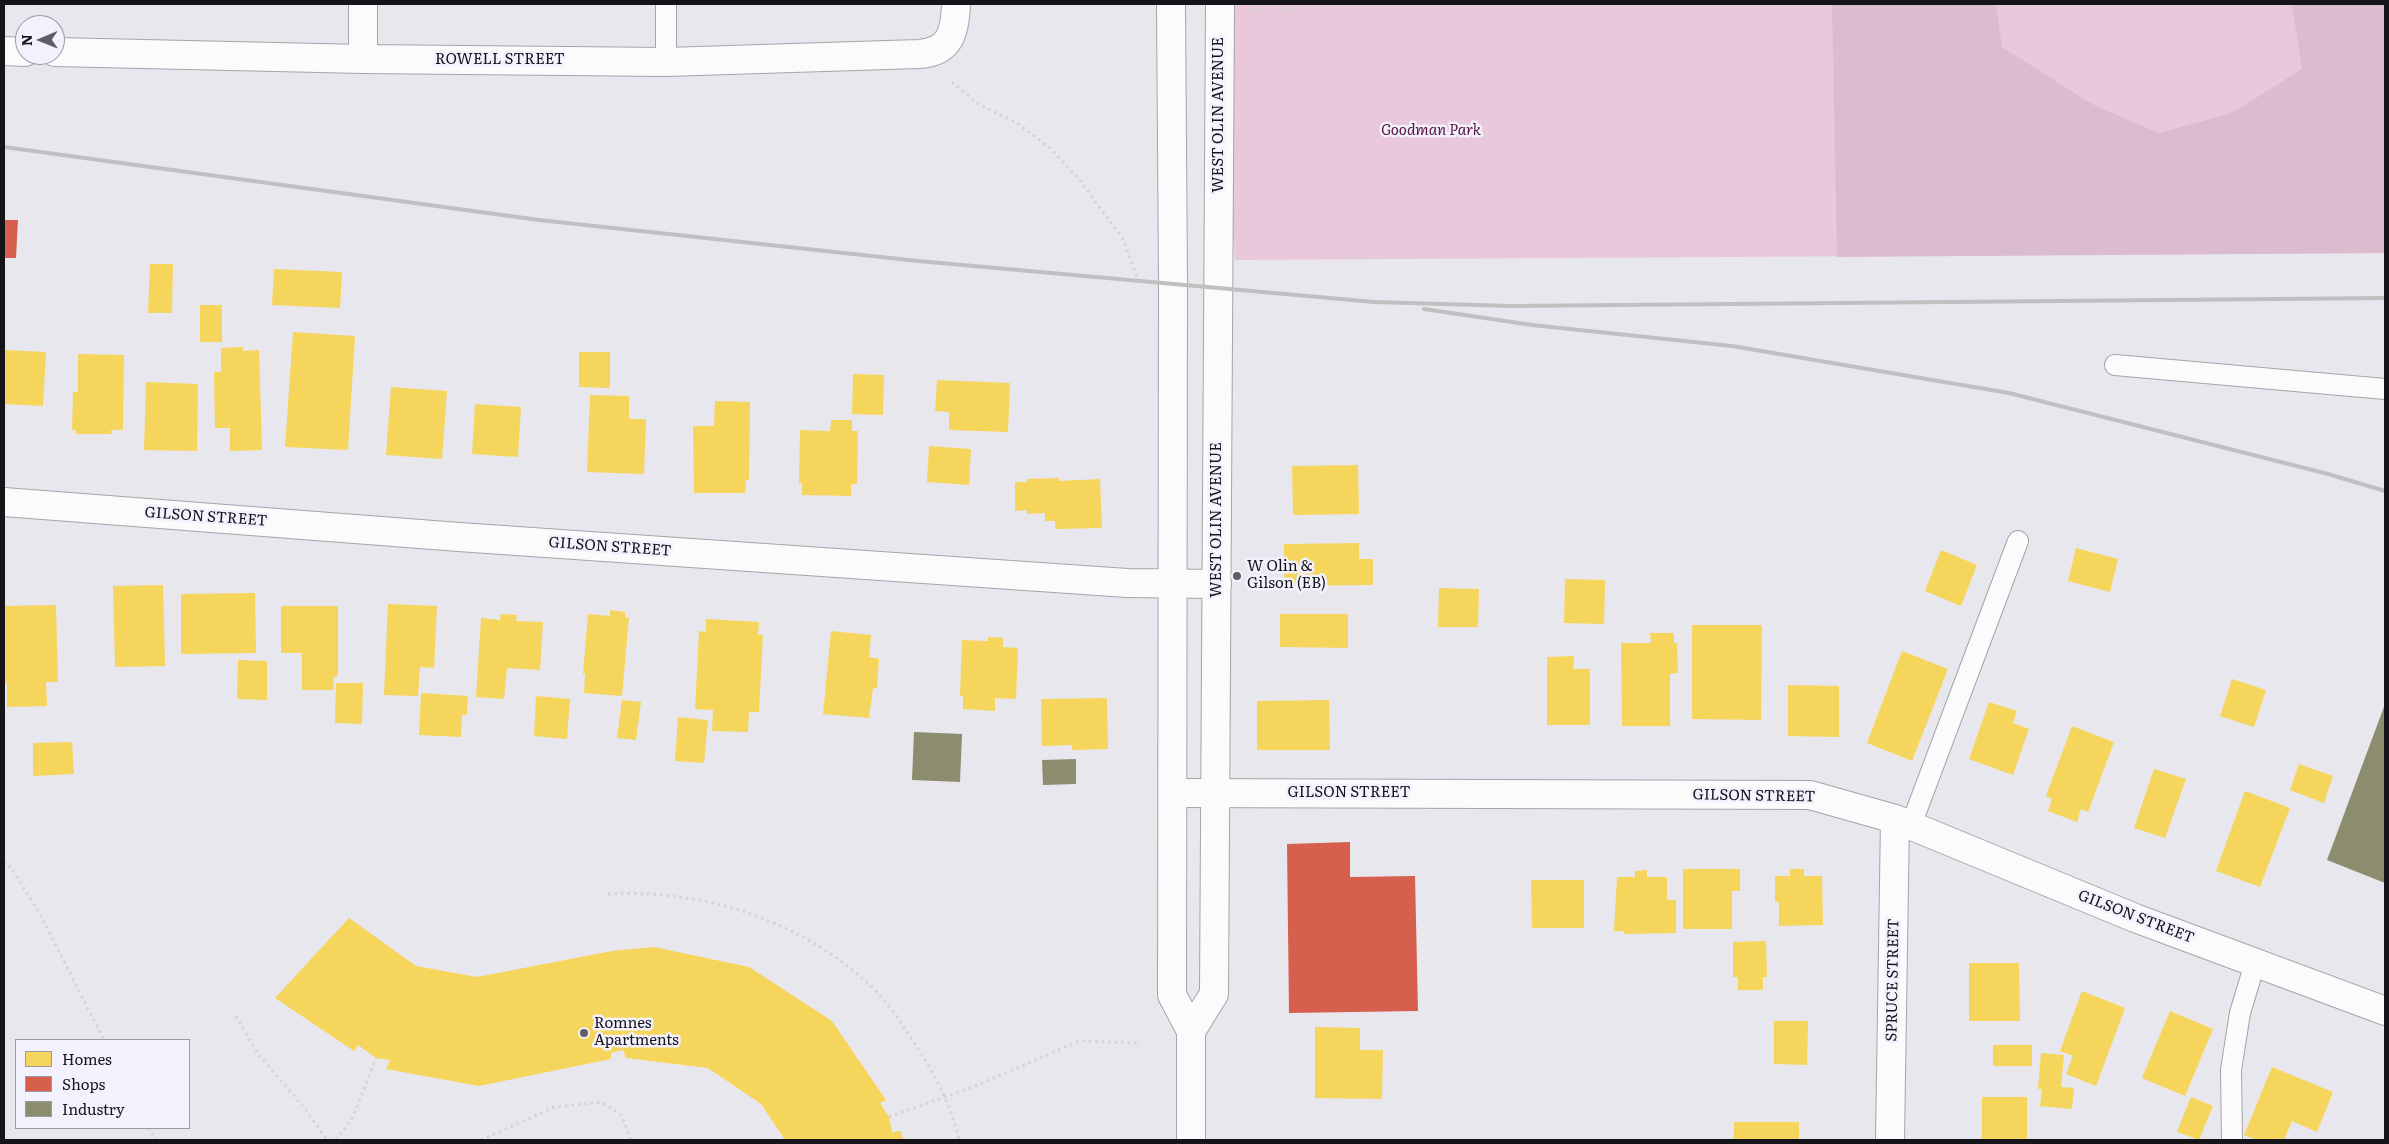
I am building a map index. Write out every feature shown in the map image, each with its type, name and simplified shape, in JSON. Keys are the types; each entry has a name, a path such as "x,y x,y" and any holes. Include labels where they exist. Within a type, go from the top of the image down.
{"street":[{"path":"363,4 363,59"},
{"path":"931,49 953,34 956,4"},
{"path":"1171,4 1172,995 1191,1031 1191,1140"},
{"name":"WEST OLIN AVENUE","path":"1191,1031 1214,994 1220,4"},
{"name":"ROWELL STREET","path":"65,52 363,59 666,62 931,49"},
{"name":"GILSON STREET","path":"4,502 458,537 1127,584 1217,584"},
{"name":"GILSON STREET","path":"1173,793 1810,795 1903,822 2135,918 2385,1011"},
{"name":"SPRUCE STREET","path":"1890,1140 1903,822"}],"lane":[{"path":"666,4 666,62"},
{"path":"2116,364 2385,389"},
{"path":"1903,822 2018,541"},
{"path":"2232,1140 2231,1070 2240,1012 2255,963"}],"path":[{"path":"1250,9 1315,8 1361,4"},
{"path":"931,49 978,104 1016,123 1050,148 1078,178 1123,239 1138,280"},
{"path":"4,861 12,869 40,914 103,1039"},
{"path":"608,894 668,895 741,910 775,922 821,948 873,988 895,1015 926,1059 956,1127 959,1140"},
{"path":"236,1016 258,1054 306,1110 327,1140"},
{"path":"889,1117 978,1085 1079,1041 1141,1043"},
{"path":"336,1140 353,1117 376,1058"},
{"path":"481,1140 555,1107 602,1102 622,1116 631,1140"},
{"path":"149,1129 157,1140"}],"green space":[{"name":"Goodman Park","path":"1220,4 2385,4 2385,253 1235,260"}],"shaded area":[{"path":"1832,4 1996,4 2002,47 2092,104 2159,133 2232,113 2302,69 2292,5 2289,4 2385,4 2385,253 1837,257"}],"building: Homes":[{"path":"150,264 173,264 172,313 148,313"},
{"path":"274,269 342,272 340,308 272,305"},
{"path":"200,305 222,305 222,342 200,342"},
{"path":"293,332 355,336 348,450 285,447"},
{"path":"243,347 243,351 259,350 262,450 230,451 230,428 215,428 214,372 221,372 221,348"},
{"path":"4,350 46,352 43,406 4,404"},
{"path":"579,352 610,352 610,388 579,387"},
{"path":"78,354 124,355 123,430 111,430 112,434 76,434 76,430 72,430 73,392 78,392"},
{"path":"853,374 884,375 883,415 852,414"},
{"path":"937,380 1010,383 1008,432 949,430 949,412 935,411"},
{"path":"146,382 198,384 197,451 144,450"},
{"path":"391,387 447,391 442,459 386,455"},
{"path":"590,395 629,396 629,419 646,419 644,474 587,472"},
{"path":"715,401 750,402 749,480 746,480 745,493 694,493 693,426 714,426"},
{"path":"475,404 521,407 518,457 472,454"},
{"path":"831,420 852,420 852,431 858,431 857,484 851,484 851,496 802,495 802,483 799,483 800,430 830,431"},
{"path":"929,446 971,449 969,485 927,482"},
{"path":"1358,465 1359,514 1293,515 1292,466"},
{"path":"1059,478 1059,481 1100,479 1102,528 1055,529 1055,521 1045,521 1045,513 1027,514 1027,510 1015,511 1015,482 1027,482 1027,479"},
{"path":"1359,543 1359,559 1373,559 1373,585 1284,586 1284,544"},
{"path":"2076,548 2118,559 2110,592 2068,581"},
{"path":"1941,550 1977,565 1961,606 1925,591"},
{"path":"1565,579 1605,580 1604,624 1564,623"},
{"path":"163,585 165,666 115,667 113,586"},
{"path":"1439,588 1479,589 1478,627 1438,627"},
{"path":"255,593 256,653 181,654 181,594"},
{"path":"388,604 437,606 434,668 420,667 418,696 384,695"},
{"path":"56,605 58,682 46,682 47,706 7,707 7,683 4,683 4,606"},
{"path":"281,606 338,606 338,676 334,677 333,690 302,690 302,653 281,653"},
{"path":"610,610 625,612 625,617 629,618 622,696 584,693 585,674 583,674 588,614 610,616"},
{"path":"501,614 517,615 516,621 543,622 540,670 507,668 504,699 476,697 481,618 500,620"},
{"path":"1280,614 1348,614 1348,648 1280,647"},
{"path":"706,619 759,622 758,635 763,635 759,712 749,712 748,732 712,731 713,710 695,709 699,631 706,632"},
{"path":"1692,625 1762,625 1761,720 1692,719"},
{"path":"831,631 871,635 869,657 879,659 877,688 873,688 869,718 823,714"},
{"path":"1650,633 1674,633 1674,643 1677,643 1678,673 1670,674 1670,726 1622,726 1621,643 1651,643"},
{"path":"988,637 1003,638 1003,647 1018,648 1016,699 995,698 995,711 963,709 963,696 960,696 962,640 988,641"},
{"path":"1902,651 1948,669 1912,761 1867,743"},
{"path":"1574,656 1573,669 1590,669 1590,725 1547,725 1547,657"},
{"path":"238,660 267,661 267,700 237,699"},
{"path":"2232,679 2266,690 2254,727 2220,716"},
{"path":"336,683 363,683 362,724 335,723"},
{"path":"1788,685 1839,686 1839,737 1788,736"},
{"path":"421,693 468,696 467,715 462,715 461,737 419,735"},
{"path":"536,696 570,699 567,739 534,736"},
{"path":"1107,698 1108,749 1072,750 1072,745 1042,746 1041,699"},
{"path":"622,700 641,702 636,740 617,738"},
{"path":"1329,700 1330,750 1257,750 1257,701"},
{"path":"1989,702 2017,711 2013,723 2029,729 2013,775 1969,759"},
{"path":"678,717 708,720 704,763 675,761"},
{"path":"2072,726 2114,742 2088,812 2081,809 2077,822 2048,811 2052,799 2046,796"},
{"path":"72,742 74,774 33,776 33,743"},
{"path":"2299,764 2333,776 2324,803 2290,790"},
{"path":"2154,769 2186,779 2165,838 2134,828"},
{"path":"2245,791 2290,808 2260,887 2216,871"},
{"path":"1683,869 1740,869 1740,891 1732,891 1732,929 1683,929"},
{"path":"1790,869 1804,869 1804,876 1822,876 1823,925 1779,926 1779,902 1775,902 1775,876 1790,876"},
{"path":"1647,870 1647,877 1667,877 1667,900 1676,900 1676,933 1624,934 1624,931 1614,931 1617,877 1635,877 1635,871"},
{"path":"1531,880 1584,880 1584,928 1532,928"},
{"name":"Romnes Apartments","path":"349,918 416,966 477,977 612,951 654,947 749,967 832,1021 886,1100 880,1103 889,1117 892,1132 901,1131 903,1140 785,1140 761,1104 708,1068 626,1058 623,1050 611,1053 611,1059 479,1086 386,1069 390,1060 376,1058 358,1045 354,1051 275,998"},
{"path":"1766,941 1767,977 1763,977 1763,990 1738,990 1738,977 1733,977 1733,942"},
{"path":"1969,963 2019,963 2020,1021 1969,1021"},
{"path":"2082,991 2125,1008 2096,1086 2066,1074 2073,1056 2060,1051"},
{"path":"2170,1011 2213,1029 2185,1096 2142,1078"},
{"path":"1774,1021 1808,1021 1807,1065 1774,1064"},
{"path":"1315,1027 1360,1028 1360,1050 1383,1050 1382,1099 1315,1098"},
{"path":"1993,1045 2032,1045 2032,1066 1993,1066"},
{"path":"2041,1053 2064,1055 2061,1087 2074,1088 2072,1109 2040,1106 2042,1089 2038,1089"},
{"path":"2272,1067 2333,1092 2317,1132 2292,1121 2284,1140 2257,1140 2244,1135"},
{"path":"1982,1097 2027,1097 2027,1140 1982,1140"},
{"path":"2191,1097 2213,1106 2199,1140 2177,1132"},
{"path":"1734,1122 1799,1122 1799,1140 1734,1140"}],"building: Shops":[{"path":"4,220 18,220 16,258 4,258"},
{"path":"1350,842 1350,877 1415,876 1418,1011 1289,1013 1287,844"}],"building: Industry":[{"path":"2385,704 2385,883 2327,860"},
{"path":"914,732 962,734 960,782 912,780"},
{"path":"1076,759 1076,784 1043,785 1042,760"}],"railway":[{"path":"4,147 539,220 918,261 1374,302 1511,306 2385,298"},
{"path":"1424,309 1532,325 1732,346 2009,393 2328,474 2385,491"}],"place":[{"name":"W Olin & Gilson (EB)","path":"1237,576"},
{"name":"Romnes Apartments","path":"584,1033"}]}
